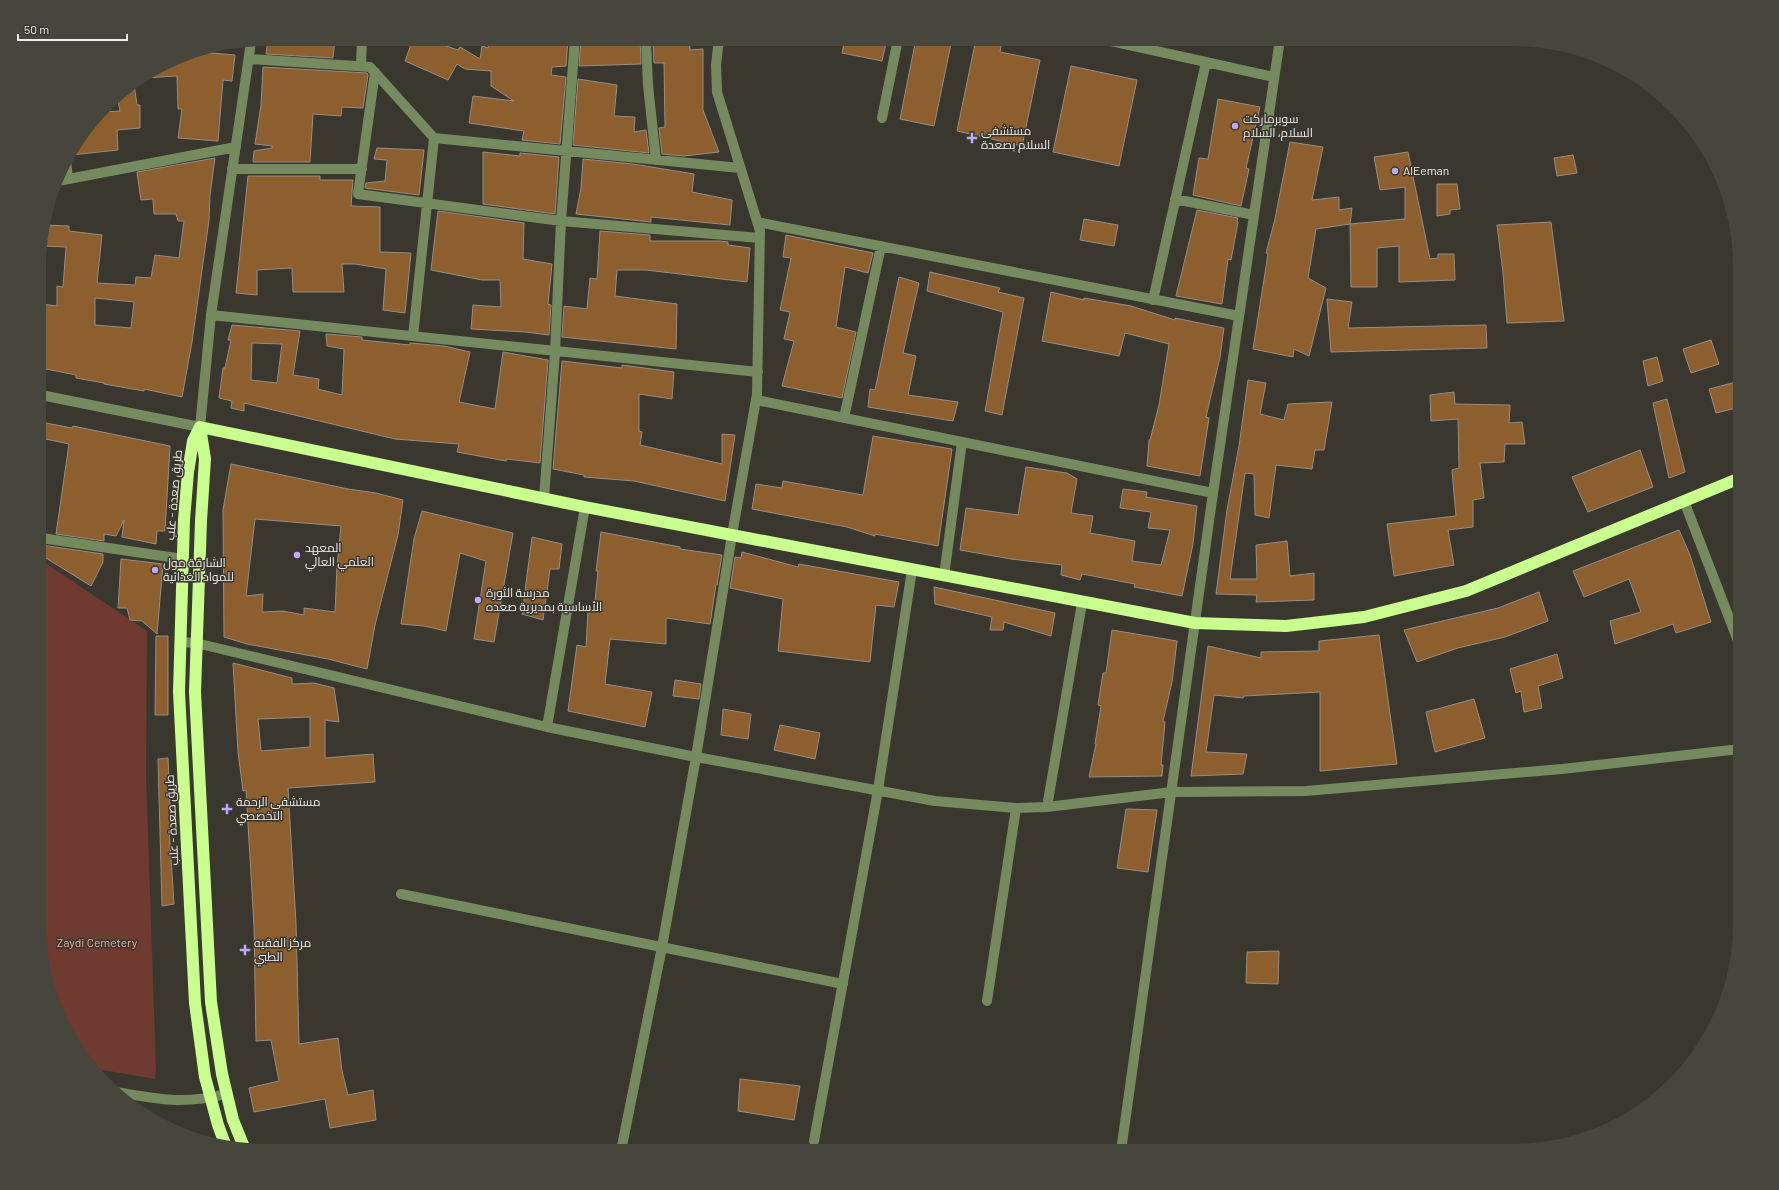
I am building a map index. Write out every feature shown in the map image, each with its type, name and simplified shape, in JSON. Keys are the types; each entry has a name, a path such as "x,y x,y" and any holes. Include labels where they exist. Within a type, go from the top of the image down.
{"highway":[{"path":"242,1143 233,1120 226,1094 217,1048 211,1002 195,692 205,466 200,427 585,507 1082,603 1195,623 1286,626 1364,617 1466,591 1733,481"},
{"name":"طريق صعدة - علب","path":"200,427 193,441 190,456 183,559 179,692 195,1003 201,1051 210,1098 224,1140"}],"street":[{"path":"46,396 200,427 211,315 250,46"},
{"path":"361,66 362,46"},
{"path":"544,498 555,352 561,221 574,46"},
{"path":"646,46 648,85 656,160"},
{"path":"622,1144 662,947 696,757 732,535 756,400 758,372 760,238 757,222 717,92 716,64 718,46"},
{"path":"882,118 897,46"},
{"path":"1134,46 1274,77"},
{"path":"1122,1144 1213,493 1279,46"},
{"path":"249,58 370,67 434,138 740,168"},
{"path":"1154,300 1206,62"},
{"path":"375,72 358,194 561,221 760,238"},
{"path":"413,336 434,138"},
{"path":"64,180 236,147"},
{"path":"232,169 362,169"},
{"path":"67,172 68,179"},
{"path":"1175,199 1254,215"},
{"path":"757,222 1239,316"},
{"path":"844,418 881,246"},
{"path":"211,315 758,372"},
{"path":"756,400 1213,493"},
{"path":"944,576 962,442"},
{"path":"1684,502 1733,628"},
{"path":"547,727 585,507"},
{"path":"46,539 183,559"},
{"path":"814,1141 878,790 912,570"},
{"path":"1047,807 1082,603"},
{"path":"180,642 196,643 547,727 696,757 934,801 1016,808 1047,807 1172,792 1306,791 1562,769 1733,750"},
{"path":"987,1001 1016,808"},
{"path":"401,894 842,984"},
{"path":"125,1093 178,1101 210,1098 226,1094"}],"green space":[{"name":"Zaydi Cemetery","path":"46,563 147,631 146,775 156,1069 155,1079 101,1070 75,1034 69,1022 53,981 50,967 46,939"}],"building":[{"path":"267,46 334,46 333,58 266,54"},
{"path":"410,46 446,46 458,50 460,47 480,59 482,46 488,48 488,46 567,46 566,66 552,67 551,75 566,77 560,144 522,140 524,131 469,123 473,96 514,101 491,86 491,71 465,69 457,64 448,80 405,61"},
{"path":"580,46 640,46 641,64 579,66"},
{"path":"653,46 690,46 690,50 703,49 703,110 719,152 684,156 662,154 659,128 665,127 664,63 654,63"},
{"path":"844,46 885,46 882,61 842,53"},
{"path":"915,46 951,46 934,126 900,119"},
{"path":"975,46 1001,46 1000,52 1040,60 1022,146 957,131"},
{"path":"209,53 235,55 232,81 223,80 218,141 178,138 182,109 178,109 177,76 152,78 168,69"},
{"path":"1071,66 1137,80 1119,166 1053,152"},
{"path":"263,67 367,73 368,75 363,108 342,107 341,116 313,114 310,162 253,162 254,151 272,148 272,146 255,144 261,105"},
{"path":"578,79 617,85 614,116 635,117 634,132 646,130 649,153 573,145"},
{"path":"135,89 137,105 140,105 140,128 117,130 118,150 76,154 91,132 108,112 120,111 118,102"},
{"path":"1218,99 1260,107 1246,168 1249,169 1241,206 1193,195 1199,158 1208,159"},
{"path":"1290,142 1323,147 1312,200 1339,197 1339,210 1352,208 1350,224 1316,229 1308,278 1326,288 1309,356 1294,349 1293,357 1253,349 1268,254 1266,253 1275,219"},
{"path":"377,148 424,150 419,195 365,188 366,183 385,181 387,160 374,159"},
{"path":"483,152 520,156 520,153 559,157 555,214 483,204"},
{"path":"1408,152 1430,259 1438,258 1438,254 1454,254 1455,280 1399,282 1399,246 1377,248 1377,287 1351,287 1350,224 1405,219 1405,187 1380,190 1374,157"},
{"path":"1573,155 1577,173 1557,176 1554,158"},
{"path":"215,158 210,195 209,220 192,342 182,397 144,389 144,391 104,384 76,378 76,375 46,369 46,305 57,306 57,286 63,287 66,247 47,246 50,225 69,226 69,231 102,235 97,283 135,285 136,277 151,278 155,255 179,258 184,221 178,221 176,214 154,214 153,199 141,200 137,172","holes":["95,298 134,302 131,328 95,325"]},
{"path":"583,159 633,164 694,174 692,192 732,200 730,225 651,217 651,222 576,214 581,188"},
{"path":"248,176 320,176 320,180 353,180 351,206 380,207 380,252 411,253 405,313 383,310 386,269 355,264 342,264 344,292 293,292 292,268 257,270 257,295 236,293"},
{"path":"1437,184 1457,184 1460,209 1450,210 1450,214 1437,216"},
{"path":"1197,210 1238,218 1231,260 1228,259 1222,304 1176,296"},
{"path":"438,211 524,223 523,259 552,264 548,304 551,305 549,335 526,332 471,329 473,305 501,307 500,280 482,280 431,270"},
{"path":"1084,219 1118,225 1114,246 1080,240"},
{"path":"1551,222 1564,321 1507,323 1497,225"},
{"path":"600,231 650,235 650,241 720,241 728,242 728,245 750,248 747,282 646,270 617,270 615,296 677,304 676,349 562,337 564,306 587,309 590,278 597,279"},
{"path":"786,235 873,253 868,273 845,267 836,327 856,332 842,398 782,386 794,341 784,339 790,312 780,310 791,258 783,257"},
{"path":"930,272 1000,288 998,292 1024,298 1002,415 985,411 1003,312 927,291"},
{"path":"899,277 919,283 903,353 916,356 908,395 958,402 953,421 868,407 870,389 875,390"},
{"path":"1051,292 1084,300 1084,298 1131,306 1175,320 1175,318 1224,328 1220,357 1206,417 1209,418 1200,476 1147,466 1149,440 1159,405 1169,344 1125,333 1119,356 1042,341"},
{"path":"1327,299 1352,302 1348,328 1486,325 1487,348 1331,352"},
{"path":"232,325 300,331 293,375 319,379 318,389 342,395 344,349 327,346 326,334 362,337 362,340 410,345 410,343 444,346 470,352 459,402 495,409 503,352 548,360 540,463 507,459 506,461 457,452 459,444 395,439 244,403 244,411 231,408 232,401 219,398 223,368 225,368 231,340 228,340","holes":["252,343 282,344 277,383 251,380"]},
{"path":"1711,340 1719,364 1691,373 1683,349"},
{"path":"1657,357 1663,381 1648,386 1643,361"},
{"path":"562,361 622,368 622,365 674,372 672,399 639,394 639,431 642,432 640,445 722,464 722,434 735,435 725,501 634,481 584,477 584,475 553,469"},
{"path":"1248,380 1266,383 1260,414 1284,420 1288,404 1332,402 1324,450 1315,450 1312,469 1276,465 1269,518 1255,515 1254,474 1245,473 1230,579 1257,579 1256,545 1287,541 1290,576 1314,573 1314,600 1256,602 1257,595 1216,594 1227,510 1239,446"},
{"path":"1733,383 1733,409 1716,413 1709,389"},
{"path":"1454,392 1455,404 1510,405 1509,423 1522,422 1525,444 1505,444 1504,462 1480,463 1484,498 1473,500 1473,527 1448,530 1454,565 1394,576 1387,524 1456,516 1452,470 1459,468 1458,419 1431,421 1430,395"},
{"path":"1667,399 1685,472 1669,478 1653,403"},
{"path":"46,423 72,428 73,426 170,446 165,531 157,531 156,544 122,537 124,520 116,536 104,534 104,541 56,534 69,444 46,439"},
{"path":"873,436 952,449 938,546 875,534 875,536 847,527 752,509 756,484 782,488 783,481 863,495"},
{"path":"1640,450 1653,487 1588,512 1572,477"},
{"path":"231,464 348,489 376,493 403,500 398,535 375,625 367,669 328,659 247,644 224,637 223,510","holes":["255,519 341,526 335,612 304,608 304,615 283,611 262,612 263,594 246,596"]},
{"path":"1026,467 1067,473 1077,479 1071,513 1093,516 1090,533 1135,541 1132,561 1161,565 1170,530 1148,528 1151,512 1120,508 1123,489 1147,492 1146,497 1197,506 1193,544 1182,596 1134,587 1135,584 1082,574 1080,580 1061,575 1062,565 1011,559 960,550 966,508 1018,515"},
{"path":"422,511 513,533 494,642 474,639 486,561 460,553 446,631 424,626 401,624 414,539"},
{"path":"1679,530 1690,555 1711,622 1676,633 1673,624 1615,644 1610,621 1641,612 1629,579 1584,597 1573,571"},
{"path":"601,532 680,547 680,549 722,555 710,624 666,618 666,644 610,639 605,684 652,692 645,727 568,711 577,645 586,647 588,611 594,611 598,571 596,571"},
{"path":"532,537 562,544 559,569 550,569 543,620 522,614"},
{"path":"46,546 103,554 103,562 91,586 46,558"},
{"path":"742,552 798,567 799,564 899,582 894,607 876,605 870,662 778,651 783,599 730,588 735,557 741,558"},
{"path":"121,559 163,564 157,634 142,621 130,620 127,608 118,608"},
{"path":"934,587 1055,613 1051,636 1004,622 1003,630 990,630 992,617 935,604"},
{"path":"1539,592 1548,621 1505,637 1458,648 1417,662 1404,630 1498,608"},
{"path":"1112,630 1177,641 1172,682 1163,721 1165,722 1161,765 1163,765 1162,776 1089,777 1096,744 1101,706 1098,705 1103,673 1106,673"},
{"path":"1379,635 1397,764 1320,771 1320,692 1244,696 1243,698 1214,695 1206,752 1247,754 1243,774 1191,776 1208,646 1261,658 1261,652 1319,651 1319,641"},
{"path":"156,636 168,636 168,715 155,715"},
{"path":"1557,654 1563,678 1538,686 1542,708 1524,712 1521,691 1516,693 1510,669"},
{"path":"233,663 292,678 292,684 314,683 334,688 339,722 325,720 325,758 373,754 375,782 288,788 296,923 299,1044 338,1038 342,1071 348,1095 373,1090 376,1120 330,1128 325,1099 254,1112 249,1088 279,1081 271,1040 256,1041 254,926 246,790 243,791 238,752","holes":["310,717 310,747 261,751 258,719"]},
{"path":"675,680 701,684 699,699 673,696"},
{"path":"1474,699 1485,738 1435,752 1426,712"},
{"path":"723,709 751,714 748,739 721,735"},
{"path":"780,725 820,733 815,759 774,750"},
{"path":"168,758 171,828 169,828 174,904 162,906 158,759"},
{"path":"1126,809 1157,810 1148,872 1117,868"},
{"path":"1279,951 1278,984 1246,983 1247,952"},
{"path":"740,1079 800,1086 794,1120 738,1111"}],"place":[{"name":"سوبرماركت السلام، السلام","path":"1235,126"},
{"name":"مستشفى السلام بصعدة","path":"972,138"},
{"name":"AlEeman","path":"1395,171"},
{"name":"المعهد العلمي العالي","path":"297,555"},
{"name":"الشارقة مول للمواد الغذائية","path":"155,570"},
{"name":"مدرسة الثورة الأساسية بمديرية صعده","path":"478,600"},
{"name":"مستشفى الرحمة التخصصي","path":"227,809"},
{"name":"مركز الفقيه الطبي","path":"245,950"}]}
